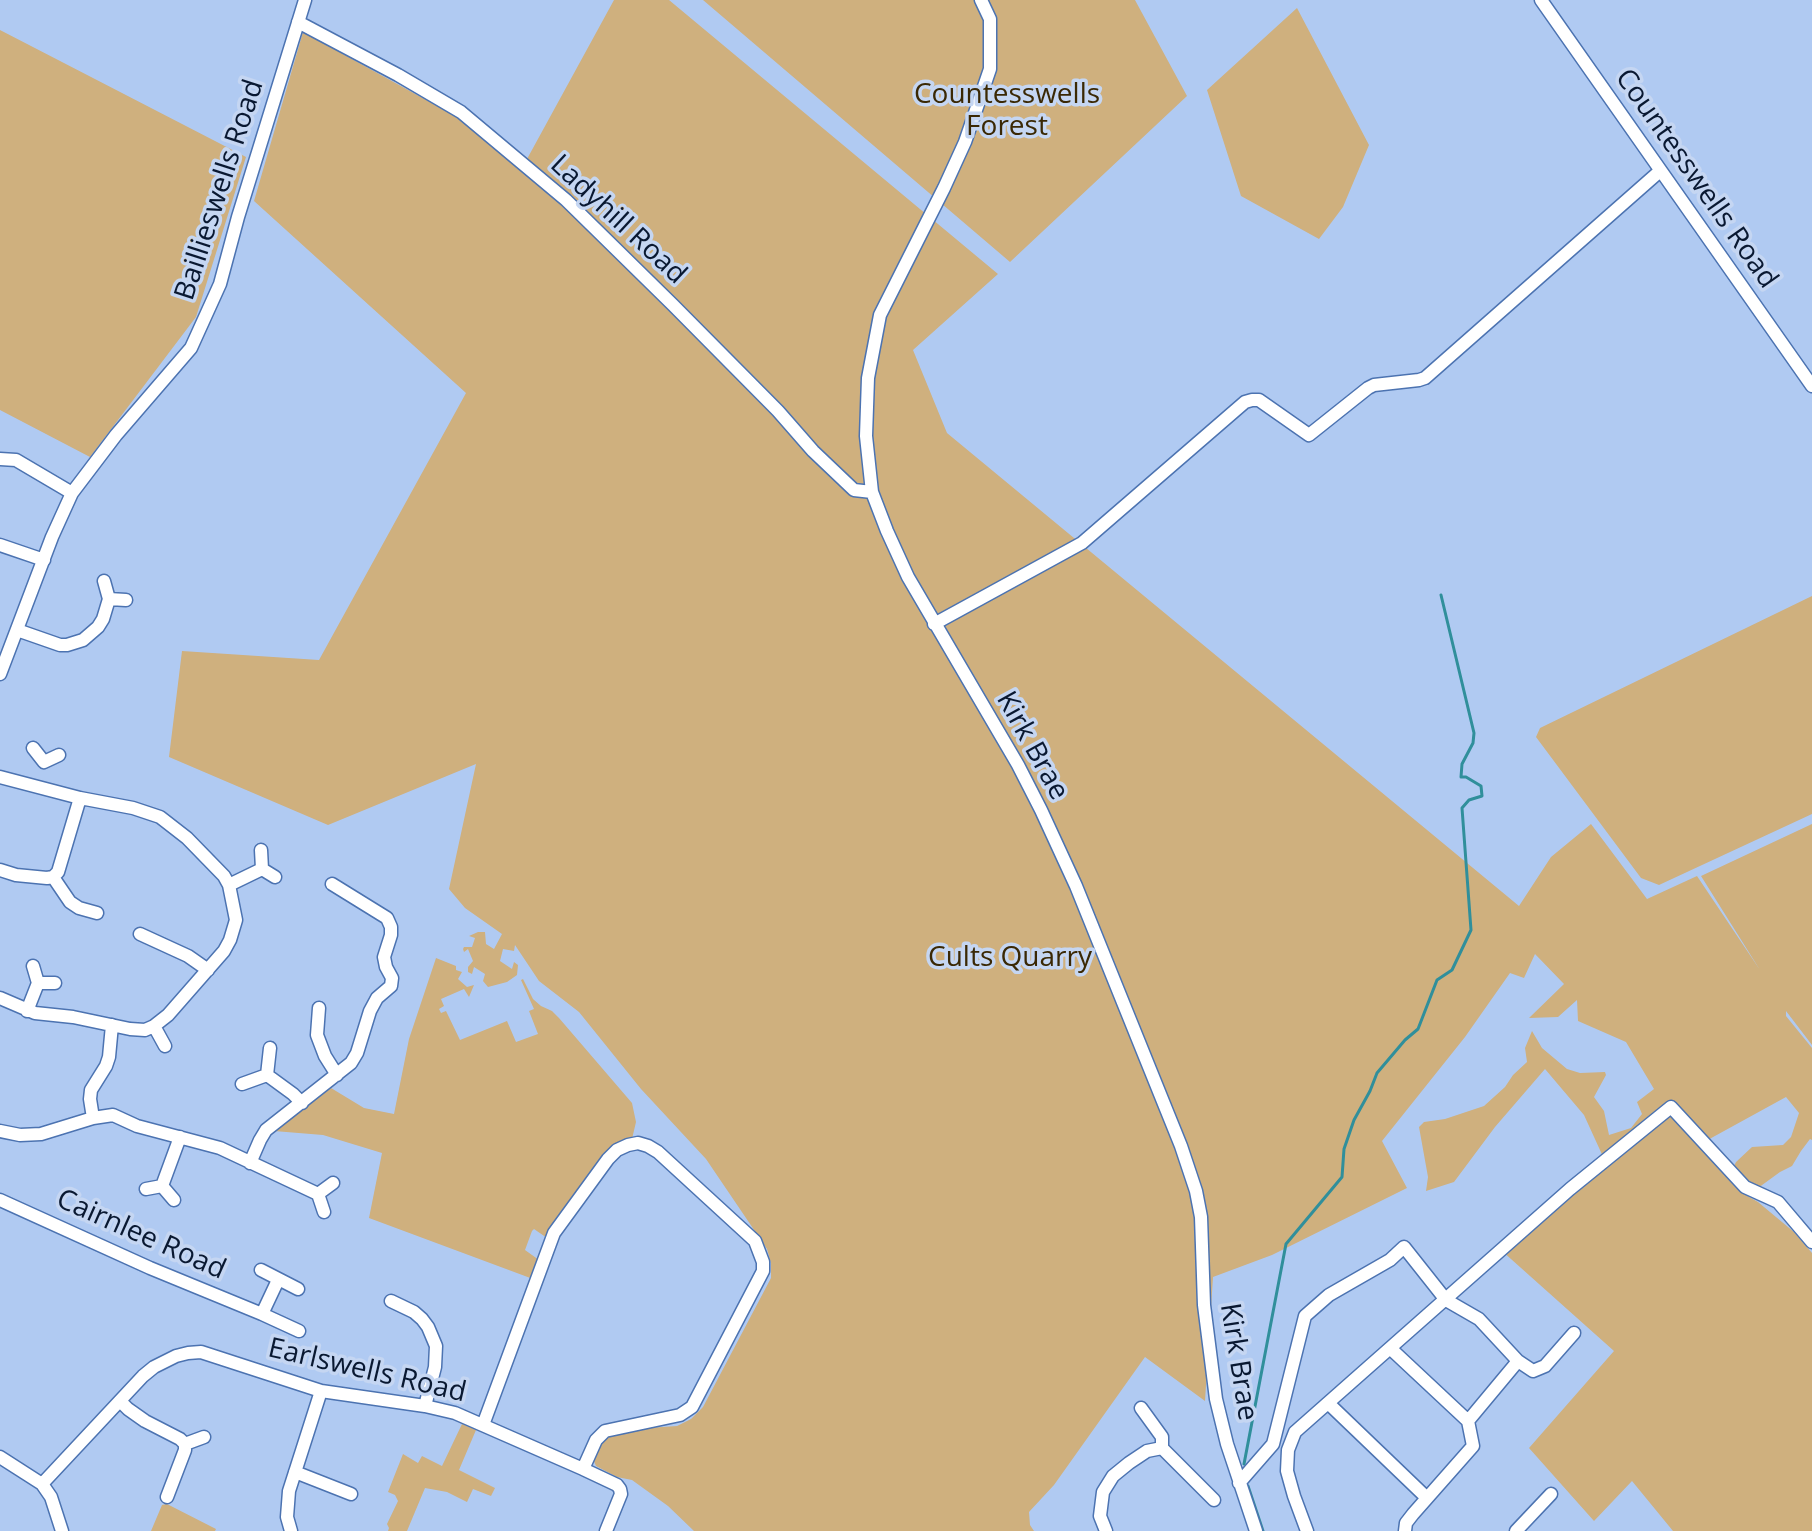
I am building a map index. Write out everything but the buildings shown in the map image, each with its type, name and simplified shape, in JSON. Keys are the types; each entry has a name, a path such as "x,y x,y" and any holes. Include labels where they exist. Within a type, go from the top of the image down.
{"street":[{"name":"Baillieswells Road","path":"0,674 72,493 116,435 191,348 220,284 305,0"},
{"name":"Kirk Brae","path":"981,0 990,19 990,69 960,153 880,315 868,378 866,436 872,492 908,577 1041,810 1076,886 1181,1146 1201,1217 1204,1305 1216,1399 1227,1444 1256,1531"},
{"name":"Countesswells Road","path":"1541,0 1812,386"},
{"name":"Ladyhill Road","path":"298,22 461,112 566,200 854,490 872,492"},
{"path":"934,624 1082,543 1245,402 1259,400 1309,435 1374,385 1425,378 1660,171"},
{"path":"0,459 16,460 72,493"},
{"path":"0,545 44,560"},
{"path":"17,630 60,645 83,640 103,619 109,599 104,581"},
{"path":"109,599 126,600"},
{"path":"33,748 44,762"},
{"path":"36,786 44,762 59,755"},
{"path":"0,777 160,817 173,825 224,876 229,885 236,920 230,940 208,970 168,1015 145,1030 27,1011 0,998"},
{"path":"0,870 16,875 53,877 58,872 80,798"},
{"path":"261,850 262,869"},
{"path":"229,885 262,869"},
{"path":"262,869 275,877"},
{"path":"53,877 70,902 97,913"},
{"path":"250,1163 266,1130 351,1063 370,1011 377,998 391,986 392,978 384,957 391,935 387,918 332,884"},
{"path":"339,907 348,893"},
{"path":"140,934 188,956 208,970"},
{"path":"27,1011 38,983 33,966"},
{"path":"38,983 55,983"},
{"path":"319,1008 317,1035 337,1075"},
{"path":"93,1118 91,1090 109,1057 112,1025"},
{"path":"154,1026 165,1046"},
{"path":"267,1075 270,1048"},
{"path":"267,1075 302,1103"},
{"path":"242,1084 267,1075"},
{"path":"1307,1531 1287,1471 1288,1450 1295,1432 1570,1189 1671,1107 1745,1187 1778,1202 1812,1242"},
{"path":"0,1131 20,1135 41,1134 113,1115 137,1126 220,1148 318,1194 324,1212"},
{"path":"162,1186 180,1137"},
{"path":"483,1425 554,1233 617,1150 638,1143 648,1146 755,1241 763,1271 692,1407 680,1415 605,1431 596,1440 583,1469"},
{"path":"318,1194 333,1183"},
{"path":"146,1189 162,1186"},
{"path":"162,1186 174,1200"},
{"name":"Cairnlee Road","path":"0,1200 299,1331"},
{"path":"1239,1483 1273,1444 1305,1316 1329,1295 1390,1260 1404,1247 1446,1300 1479,1319 1518,1361 1533,1371 1545,1366 1574,1333"},
{"name":"Cairnlee Road","path":"261,1270 298,1289"},
{"path":"262,1314 278,1280"},
{"path":"391,1301 422,1319 436,1346 435,1367 425,1406"},
{"path":"1391,1349 1468,1421 1473,1446 1406,1523 1405,1531"},
{"name":"Earlswells Road","path":"42,1484 154,1367 188,1353 201,1352 321,1391 455,1413 583,1469 620,1489 621,1494 606,1531"},
{"path":"1468,1421 1518,1361"},
{"path":"291,1531 287,1517 289,1491 321,1391"},
{"path":"120,1401 145,1421 185,1444 167,1497"},
{"path":"1328,1403 1427,1498"},
{"path":"1141,1408 1162,1437 1162,1448 1212,1493"},
{"path":"185,1444 204,1437"},
{"path":"1106,1531 1100,1516 1100,1504 1113,1476 1147,1451 1162,1448"},
{"path":"0,1457 42,1484 51,1497 62,1531"},
{"path":"295,1472 351,1494"},
{"path":"1516,1531 1551,1494"}],"green space":[{"name":"Cults Quarry","path":"614,0 669,0 998,274 913,350 947,433 1519,906 1551,857 1591,824 1647,899 1697,876 1760,970 1701,876 1812,824 1812,1045 1786,1011 1786,1016 1812,1048 1812,1140 1792,1166 1758,1188 1731,1172 1736,1162 1752,1147 1783,1145 1791,1137 1799,1113 1786,1097 1704,1142 1672,1117 1742,1193 1758,1202 1794,1232 1812,1253 1812,1531 1673,1531 1632,1481 1594,1521 1529,1448 1614,1351 1502,1251 1605,1161 1584,1115 1545,1069 1495,1127 1454,1182 1426,1191 1428,1177 1419,1127 1424,1122 1445,1119 1484,1106 1527,1062 1525,1048 1532,1031 1542,1048 1567,1069 1580,1073 1605,1072 1594,1097 1604,1111 1609,1135 1631,1128 1642,1114 1637,1102 1654,1089 1626,1042 1578,1021 1577,1000 1558,1017 1529,1018 1564,984 1535,954 1524,978 1510,973 1465,1037 1382,1141 1407,1188 1272,1255 1213,1277 1205,1401 1145,1357 1054,1485 1029,1512 1034,1531 694,1531 668,1506 632,1480 617,1477 596,1466 592,1457 600,1441 618,1430 677,1426 691,1419 703,1407 771,1278 771,1263 767,1249 706,1159 641,1089 579,1012 539,981 515,945 514,951 503,949 500,961 512,969 514,962 518,965 517,975 507,982 488,987 483,981 485,974 474,967 472,974 468,972 473,961 468,949 464,952 463,949 472,947 475,938 469,936 485,932 486,944 494,949 502,934 465,908 449,889 476,764 328,825 169,757 182,651 319,660 466,393 254,201 303,32 527,159"},
{"name":"Countesswells Forest","path":"703,0 1135,0 1187,96 1010,262"},
{"path":"1297,8 1369,145 1343,207 1319,239 1241,196 1207,90"},
{"path":"0,30 246,157 196,317 90,457 0,410"},
{"path":"1812,596 1812,814 1659,885 1641,878 1536,737 1540,728"},
{"path":"436,958 456,966 456,970 462,972 458,979 467,987 474,985 469,997 464,989 441,999 444,1006 439,1009 441,1013 446,1011 460,1040 507,1021 516,1042 538,1034 529,1011 534,1009 523,979 533,999 559,1018 632,1103 636,1122 632,1139 547,1238 534,1229 532,1231 525,1250 539,1260 533,1279 369,1218 382,1153 323,1135 274,1131 331,1088 364,1108 394,1114 409,1039"},
{"path":"462,1424 476,1430 459,1470 495,1488 491,1496 473,1489 467,1502 447,1492 425,1488 407,1531 388,1531 387,1524 398,1501 395,1495 388,1492 403,1454 418,1463 422,1456 442,1466"},
{"path":"167,1504 215,1531 151,1531 162,1505"}],"waterway":[{"path":"1244,1464 1286,1244 1342,1177 1344,1149 1377,1073 1418,1029 1437,980 1452,970 1471,930 1462,808 1469,800 1482,796 1481,786 1461,777 1462,764 1473,743 1474,733 1441,595"},
{"path":"1248,1486 1263,1531"}]}
